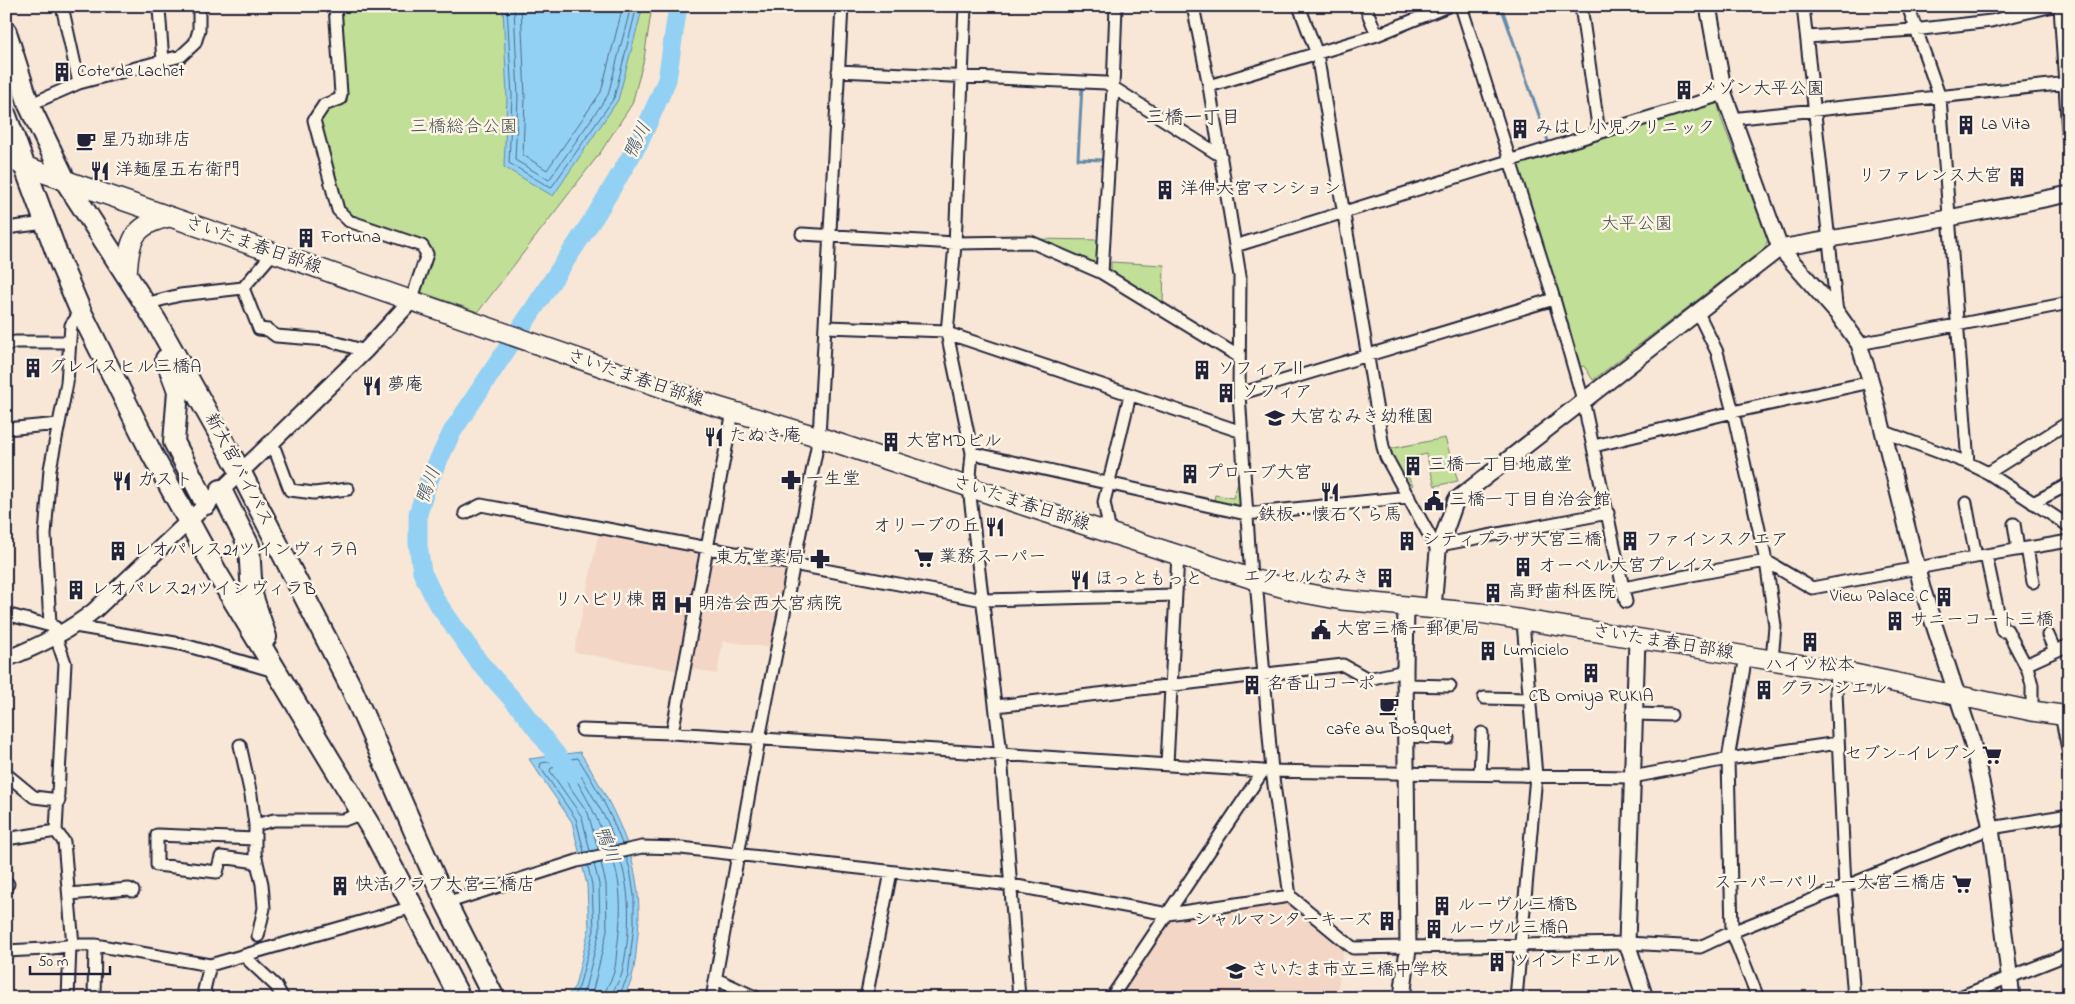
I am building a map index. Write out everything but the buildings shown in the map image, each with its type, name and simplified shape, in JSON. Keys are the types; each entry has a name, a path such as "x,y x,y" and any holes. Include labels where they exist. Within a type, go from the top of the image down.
{"highway":[{"name":"新大宮バイパス","path":"6,32 29,105 65,180 145,304 240,471 351,687 446,903 494,998"},
{"path":"6,116 15,162 45,223 82,312 188,522 216,573 278,672 362,814 460,998"},
{"path":"145,304 178,391 174,442 206,504"},
{"path":"221,490 249,546 252,595 278,672"}],"main road":[{"name":"さいたま春日部線","path":"15,162 547,349 733,411 819,437 969,488 1299,592 1342,600 1480,613 1523,622 1835,670 2032,711 2065,715"},
{"path":"128,276 128,254 136,234 152,220 169,217"}],"street":[{"path":"62,6 79,83"},
{"path":"29,105 79,83 181,56 195,42 199,30 199,6"},
{"path":"6,659 62,630 110,596 272,442 411,302 427,254 425,250 422,246 349,221 338,210 326,169 314,120 324,105 340,99 341,94 335,6"},
{"path":"712,998 759,739 819,437 842,6"},
{"path":"964,6 955,243 947,332 972,453 969,488 1001,754 1019,998"},
{"path":"1102,273 1116,6"},
{"path":"1193,6 1209,86 1240,276 1238,356 1246,514 1264,676 1268,771 1290,896 1353,948 1627,943 1700,947 1732,932 1991,828 2069,815"},
{"path":"1300,6 1317,54 1384,452 1439,548"},
{"path":"1365,6 1377,35"},
{"path":"1209,86 1377,35 1448,6"},
{"path":"1461,6 1554,299 1583,400 1626,602"},
{"path":"1581,6 1599,133"},
{"path":"1708,6 1724,94 1731,119 1780,248 1837,313 1859,344 1871,382 1885,432 1906,530 1932,621 1972,741 1991,828 2012,998"},
{"path":"1803,6 1837,313"},
{"path":"1908,6 1940,98 1968,463"},
{"path":"1806,37 1917,30 1991,21 2053,6"},
{"path":"2060,6 2067,83 2069,149"},
{"path":"159,9 162,61"},
{"path":"838,71 1106,83 1221,156"},
{"path":"1731,119 2067,83"},
{"path":"1235,246 1724,94"},
{"path":"1433,608 1439,548 1456,500 1780,248 1949,218 2069,194"},
{"path":"6,228 45,223"},
{"path":"802,234 955,243 1031,242 1102,273 1238,356"},
{"path":"145,304 180,295 242,288 273,253"},
{"path":"242,288 259,329 268,330 276,336 328,340 365,350"},
{"path":"1239,394 1554,299"},
{"path":"1859,344 2069,304"},
{"path":"68,998 72,945 69,894 64,842 56,831 65,663 62,630 45,535 50,469 67,383 70,325 82,312"},
{"path":"1698,313 1717,352 1733,412 1766,561 1775,626 1772,660"},
{"path":"825,327 947,332 1242,432"},
{"path":"6,345 14,342 70,342"},
{"path":"1594,446 1733,412 1871,382"},
{"path":"1110,533 1104,502 1130,395"},
{"path":"672,733 733,411"},
{"path":"1988,473 2069,422"},
{"path":"6,429 59,424"},
{"path":"1885,432 1968,463 1988,473 2069,526"},
{"path":"272,442 290,490 314,493 348,489"},
{"path":"972,453 1246,514 1409,497"},
{"path":"2033,503 2069,484"},
{"path":"1966,503 2002,631 2007,630 2025,665 2032,684 2032,711"},
{"path":"465,513 481,505 983,600 1176,595"},
{"path":"1439,548 1608,513"},
{"path":"2014,524 2033,582"},
{"path":"1623,588 1766,561 1812,588 2069,541"},
{"path":"1167,764 1178,555"},
{"path":"1402,998 1408,948 1406,605"},
{"path":"6,614 62,630 181,644 278,672"},
{"path":"1516,998 1536,776 1523,622"},
{"path":"2048,635 2055,651"},
{"path":"1637,640 1627,943 1645,998"},
{"path":"2025,665 2069,646"},
{"path":"1746,656 1728,760 1732,932 1758,998"},
{"path":"996,706 1264,676 1343,665 1368,678 1405,678 1450,686"},
{"path":"1835,670 1845,888 1854,998"},
{"path":"1484,698 1529,699"},
{"path":"1635,714 1671,715"},
{"path":"2065,715 2069,754"},
{"path":"582,730 672,733 1268,771 1632,777 1838,743"},
{"path":"1480,774 1482,734"},
{"path":"1406,736 1448,738"},
{"path":"240,745 255,826 257,862 262,884 264,908 258,936"},
{"path":"1111,998 1268,771"},
{"path":"6,774 34,797 59,800"},
{"path":"255,826 274,820 344,820 362,814"},
{"path":"6,839 56,831"},
{"path":"255,839 157,835 157,864 217,872 221,857 257,862"},
{"path":"446,903 577,861 642,847 680,848 1011,885 1168,914 1290,896"},
{"path":"866,998 891,872"},
{"path":"69,894 129,889 134,891"},
{"path":"6,951 72,945 95,945 210,965 413,907"},
{"path":"94,998 95,945"},
{"path":"1957,998 2069,954"},
{"path":"244,956 276,986 283,998"},
{"path":"208,998 204,990 210,965"},
{"path":"716,979 757,998"}],"shaded area":[{"name":"明浩会西大宮病院","path":"599,532 789,569 773,648 723,641 717,674 680,666 679,671 574,652"},
{"name":"さいたま市立三橋中学校","path":"1293,904 1344,945 1337,998 1114,998 1165,923 1177,917"}],"green space":[{"name":"三橋総合公園","path":"339,6 652,6 644,59 632,104 600,153 478,312 418,291 430,254 352,218 341,204 319,118 325,108 339,104"},
{"name":"大平公園","path":"1717,100 1721,118 1768,239 1765,248 1593,380 1584,366 1579,367 1516,161"},
{"path":"1032,239 1101,240 1100,268"},
{"path":"1111,262 1164,265 1163,304 1111,273"},
{"path":"1445,438 1458,481 1435,486 1426,454 1404,460 1407,475 1413,485 1409,487 1389,449"},
{"path":"1241,474 1243,510 1213,504 1215,495 1233,498"}],"water":[{"path":"503,6 643,6 618,100 553,196 504,167 507,97"},
{"path":"580,752 617,820 633,866 638,891 639,916 635,964 631,982 622,998 566,998 575,986 589,929 587,885 572,822 529,759"}],"waterway":[{"name":"鴨川","path":"572,775 521,709 479,662 436,601 422,572 418,544 418,514 428,482 452,432 597,213 640,141 667,80 678,6"},
{"path":"1501,6 1549,144"},
{"path":"1082,86 1078,159 1104,160"}],"place":[{"name":"Cote de Lachet","path":"62,72"},
{"name":"メゾン大平公園","path":"1684,90"},
{"name":"La Vita","path":"1966,125"},
{"name":"みはし小児クリニック","path":"1520,129"},
{"name":"星乃珈琲店","path":"86,141"},
{"name":"洋麺屋五右衛門","path":"100,171"},
{"name":"リファレンス大宮","path":"2017,177"},
{"name":"洋伸大宮マンション","path":"1165,190"},
{"name":"Fortuna","path":"306,238"},
{"name":"グレイスヒル三橋A","path":"33,368"},
{"name":"ソフィアⅡ","path":"1202,370"},
{"name":"夢庵","path":"372,386"},
{"name":"ソフィア","path":"1226,393"},
{"name":"大宮なみき幼稚園","path":"1275,418"},
{"name":"たぬき庵","path":"714,437"},
{"name":"大宮MDビル","path":"891,442"},
{"name":"三橋一丁目地蔵堂","path":"1413,466"},
{"name":"プローブ大宮","path":"1190,474"},
{"name":"一生堂","path":"791,480"},
{"name":"ガスト","path":"122,481"},
{"name":"鉄板・懐石くら馬","path":"1330,492"},
{"name":"三橋一丁目自治会館","path":"1434,501"},
{"name":"オリーブの丘","path":"995,527"},
{"name":"シティプラザ大宮三橋","path":"1407,541"},
{"name":"ファインスクエア","path":"1630,541"},
{"name":"レオパレス21ツインヴィラA","path":"118,551"},
{"name":"業務スーパー","path":"924,558"},
{"name":"東方堂薬局","path":"820,559"},
{"name":"オーベル大宮プレイス","path":"1523,567"},
{"name":"エクセルなみき","path":"1385,578"},
{"name":"ほっともっと","path":"1080,580"},
{"name":"レオパレス21ツインヴィラB","path":"76,590"},
{"name":"高野歯科医院","path":"1493,593"},
{"name":"View Palace C","path":"1944,597"},
{"name":"リハビリ棟","path":"659,601"},
{"name":"明浩会西大宮病院","path":"683,605"},
{"name":"サニーコート三橋","path":"1895,621"},
{"name":"大宮三橋一郵便局","path":"1321,630"},
{"name":"ハイツ松本","path":"1810,642"},
{"name":"Lumicielo","path":"1488,651"},
{"name":"CB Omiya RUKIA","path":"1591,673"},
{"name":"名香山コーポ","path":"1252,685"},
{"name":"グランシエル","path":"1764,690"},
{"name":"cafe au Bosquet","path":"1389,706"},
{"name":"セブン-イレブン","path":"1992,755"},
{"name":"スーパーバリュー大宮三橋店","path":"1962,884"},
{"name":"快活クラブ大宮三橋店","path":"340,886"},
{"name":"ルーヴル三橋B","path":"1442,906"},
{"name":"シャルマンターキーズ","path":"1387,921"},
{"name":"ルーヴル三橋A","path":"1434,929"},
{"name":"ツインドエル","path":"1497,962"},
{"name":"さいたま市立三橋中学校","path":"1236,971"}],"district":[{"name":"三橋一丁目","path":"1193,118"}]}
